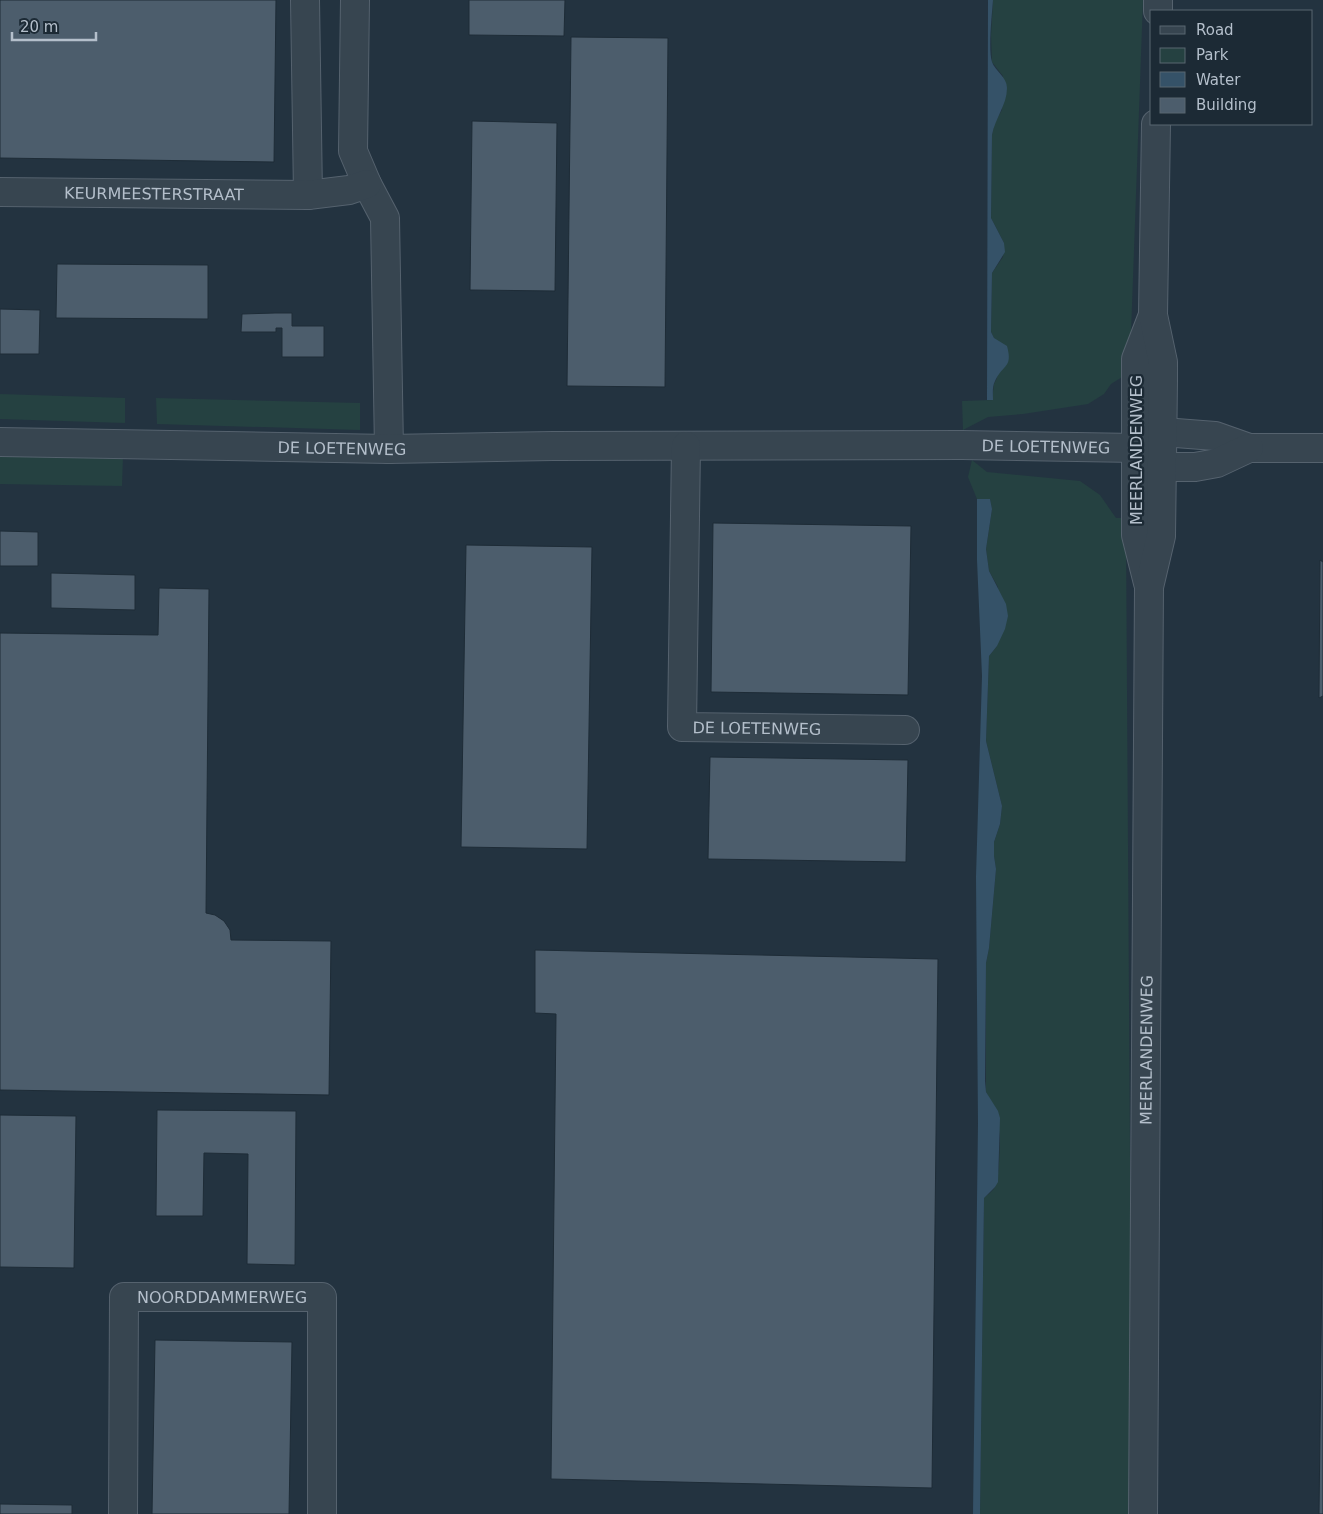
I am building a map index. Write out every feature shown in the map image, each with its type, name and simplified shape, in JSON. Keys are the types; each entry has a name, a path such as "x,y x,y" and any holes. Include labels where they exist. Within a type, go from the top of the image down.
{"street":[{"path":"305,0 308,195"},
{"path":"355,0 353,151 367,184 385,218 389,449"},
{"name":"MEERLANDENWEG","path":"1142,1514 1149,587 1161,536 1163,432 1163,362 1153,315 1156,125"},
{"name":"KEURMEESTERSTRAAT","path":"0,192 308,195 349,190 367,184"},
{"name":"MEERLANDENWEG","path":"1149,587 1136,535 1136,359 1153,315"},
{"path":"1249,448 1217,463 1195,467 1162,467 1136,448 1163,432 1215,436 1249,448 1323,448"},
{"name":"DE LOETENWEG","path":"0,442 389,449 962,445 1136,448"},
{"name":"DE LOETENWEG","path":"686,446 682,727 904,730"},
{"name":"NOORDDAMMERWEG","path":"123,1514 124,1296 322,1298 322,1514"}],"green space":[{"path":"993,0 1143,0 1130,361 1127,374 1111,384 1104,394 1088,404 1023,414 988,417 963,430 962,401 992,400 994,384 997,378 994,338 991,332 992,273 1003,257 1004,243 991,218 992,135 994,124 1002,110 1003,76 992,62"},
{"path":"0,394 125,398 125,423 0,419"},
{"path":"156,398 360,403 360,430 157,424"},
{"path":"0,455 123,456 122,486 0,484"},
{"path":"972,460 987,472 1080,481 1100,495 1116,518 1122,518 1126,533 1131,1313 1129,1514 980,1514 984,1198 995,1187 999,1163 1000,1137 997,1121 986,1092 986,963 996,869 994,842 1000,824 1002,806 986,741 989,656 997,646 998,587 989,571 986,549 992,509 990,499 977,499 968,477"}],"water":[{"path":"988,0 993,0 990,41 992,62 1003,77 1007,88 1005,100 992,135 991,218 1004,243 1005,252 992,273 991,332 994,338 1007,346 1009,358 994,383 993,400 987,400"},
{"path":"977,499 990,499 992,509 986,549 989,571 1006,604 1008,616 1005,629 997,646 989,656 986,741 1002,806 1000,824 994,842 996,869 986,963 985,1081 986,1092 998,1111 1000,1118 998,1182 984,1198 980,1514 973,1514 978,1123 976,877 982,676 977,560"}],"building":[{"path":"0,0 276,0 274,162 0,158"},
{"path":"469,0 565,0 564,36 469,35"},
{"path":"571,37 668,38 665,387 567,386"},
{"path":"472,121 557,123 555,291 470,290"},
{"path":"57,264 208,265 208,319 56,318"},
{"path":"0,309 40,310 39,354 0,354"},
{"path":"292,313 292,326 324,326 324,357 282,357 282,328 276,328 276,332 241,332 242,314"},
{"path":"713,523 911,526 908,695 711,692"},
{"path":"0,531 38,532 38,566 0,566"},
{"path":"466,545 592,547 587,849 461,847"},
{"path":"1320,560 1323,562 1323,696 1319,698"},
{"path":"51,573 135,575 135,610 51,608"},
{"path":"159,588 209,589 206,913 215,915 224,921 230,930 231,940 331,941 329,1095 0,1090 0,633 158,635"},
{"path":"710,757 908,760 906,862 708,859"},
{"path":"535,950 938,959 932,1488 551,1479 556,1014 535,1013"},
{"path":"157,1110 296,1111 295,1265 247,1264 248,1154 204,1153 203,1216 156,1216"},
{"path":"0,1115 76,1116 74,1268 0,1267"},
{"path":"1323,1180 1323,1514 1319,1514"},
{"path":"155,1340 292,1342 289,1514 152,1514"},
{"path":"0,1504 72,1505 72,1514 0,1514"}]}
